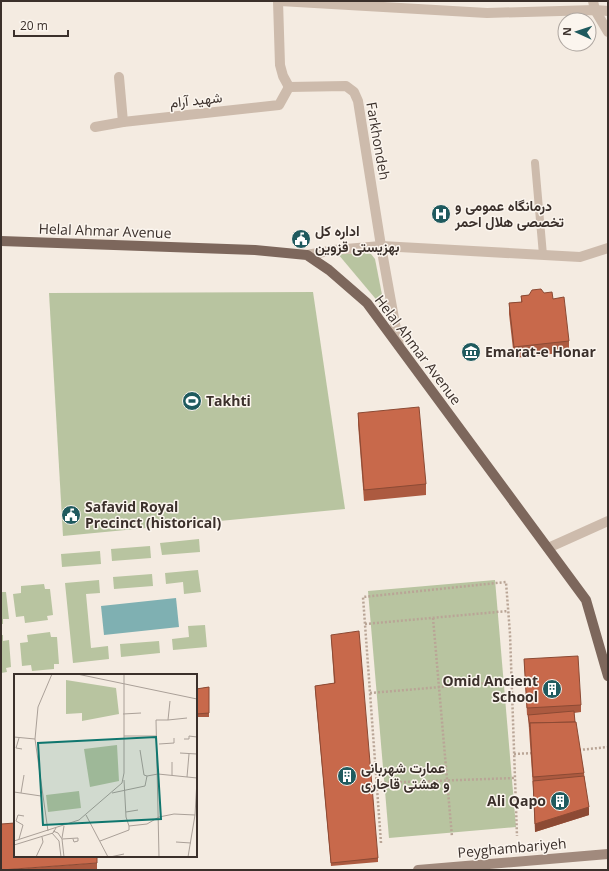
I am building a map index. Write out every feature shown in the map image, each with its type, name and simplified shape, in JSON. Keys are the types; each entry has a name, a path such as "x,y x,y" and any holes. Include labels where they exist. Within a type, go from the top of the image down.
{"main road":[{"name":"Helal Ahmar Avenue","path":"1,241 255,250 307,255 329,270 367,303 586,600 608,676"},
{"name":"Peyghambariyeh","path":"418,870 608,854"}],"street":[{"path":"289,87 283,76 280,65 279,1 487,13 594,5 608,11"},
{"path":"594,5 608,32"},
{"path":"119,77 123,122"},
{"name":"Farkhondeh","path":"289,87 346,86 354,92 358,101 381,246 399,346"},
{"name":"شهید آرام","path":"95,127 123,122 279,105 289,87"},
{"path":"307,255 334,250 381,246 580,257 608,248"},
{"path":"548,548 608,521"}],"lane":[{"path":"535,163 543,255"}],"path":[{"path":"381,842 363,597 506,582 512,681 517,836"},
{"path":"365,624 508,611"},
{"path":"433,618 452,837"},
{"path":"370,693 512,681"},
{"path":"577,750 608,748"},
{"path":"514,754 538,752"},
{"path":"376,783 515,778"}],"green space":[{"path":"338,254 371,254 375,259 385,310"},
{"name":"Takhti","path":"313,292 345,509 63,536 49,293"},
{"path":"199,539 200,552 162,555 160,543"},
{"path":"150,546 151,558 112,561 111,549"},
{"path":"100,551 101,564 62,567 61,554"},
{"path":"198,570 201,592 184,594 183,582 166,584 165,573"},
{"path":"152,574 153,586 114,589 113,577"},
{"path":"99,580 100,593 86,594 91,648 108,646 109,659 73,663 65,583"},
{"path":"495,580 516,827 389,838 368,591"},
{"path":"44,584 45,589 50,589 53,615 47,616 48,620 25,623 24,616 16,617 13,594 21,593 21,586"},
{"path":"1,592 6,592 9,619 3,619 3,624 1,624"},
{"path":"205,625 207,647 173,650 172,639 189,637 188,626"},
{"path":"50,632 51,637 57,637 59,664 54,664 54,669 32,671 31,665 22,666 20,643 28,642 27,635"},
{"path":"1,635 3,635 3,641 9,640 11,667 6,668 7,672 1,673"},
{"path":"159,641 160,653 121,657 120,644"}],"water":[{"path":"176,598 179,627 104,635 101,606"}],"building":[{"path":"541,289 544,293 552,292 553,299 564,297 569,341 514,347 509,303 522,302 521,296 529,295 532,290"},
{"path":"419,407 426,484 364,490 358,413"},
{"name":"عمارت شهربانی و هشتی قاجاری","path":"359,631 378,858 331,863 315,686 335,683 331,635"},
{"name":"Omid Ancient School","path":"578,656 581,705 527,708 524,659"},
{"path":"209,687 209,713 197,714 197,689"},
{"path":"574,711 575,722 530,723 530,727 528,715"},
{"path":"576,722 584,773 533,777 530,723"},
{"name":"Ali Qapo","path":"584,776 589,807 535,824 533,781"},
{"path":"14,823 14,857 97,857 97,863 1,870 1,824"}],"place":[{"name":"درمانگاه عمومی و تخصصی هلال احمر","path":"441,214"},
{"name":"اداره کل بهزیستی قزوین","path":"301,239"},
{"name":"Emarat-e Honar","path":"471,352"},
{"name":"Takhti","path":"192,401"},
{"name":"Safavid Royal Precinct (historical)","path":"71,515"},
{"name":"Omid Ancient School","path":"552,689"},
{"name":"عمارت شهربانی و هشتی قاجاری","path":"347,776"},
{"name":"Ali Qapo","path":"560,801"}]}
